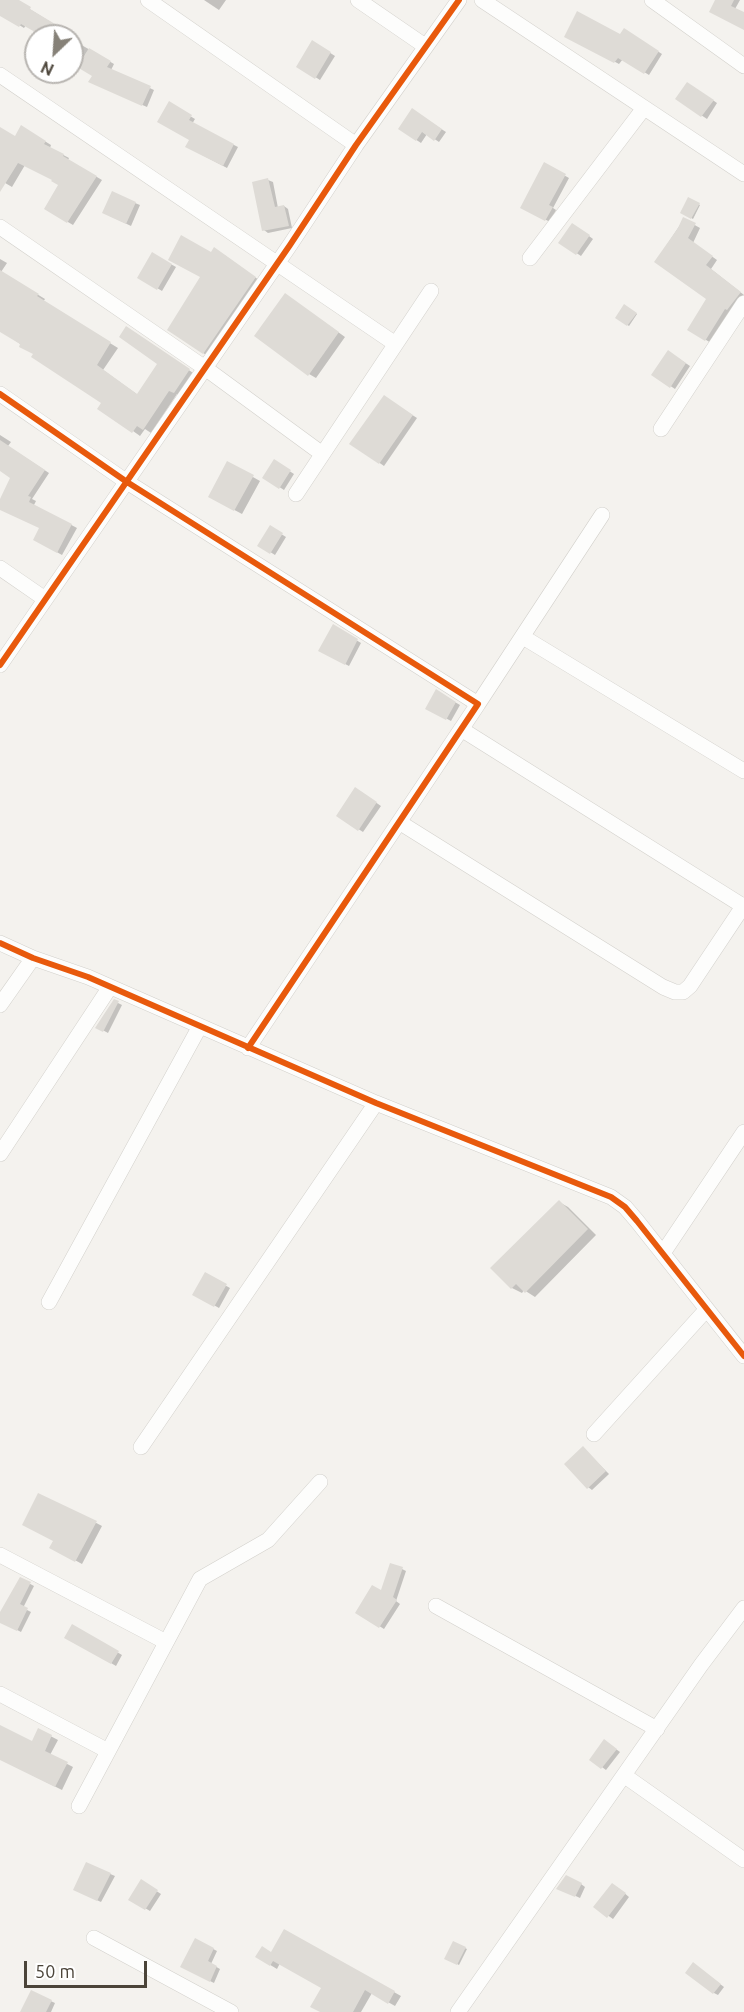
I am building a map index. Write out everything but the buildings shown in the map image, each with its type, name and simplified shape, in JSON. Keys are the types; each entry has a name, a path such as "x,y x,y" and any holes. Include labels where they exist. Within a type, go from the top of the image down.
{"street":[{"path":"148,0 356,145"},
{"path":"358,0 425,46"},
{"path":"0,665 356,145 459,0"},
{"path":"482,0 744,174"},
{"path":"652,0 744,66"},
{"path":"0,75 394,343"},
{"path":"530,258 644,108"},
{"path":"0,227 205,368 321,453"},
{"path":"296,494 394,343 431,291"},
{"path":"660,429 744,303"},
{"path":"0,394 127,482 478,704"},
{"path":"248,1048 602,515"},
{"path":"0,568 45,599"},
{"path":"523,637 744,771"},
{"path":"399,822 663,987 675,992 684,992 690,986 744,905 461,729"},
{"path":"0,943 110,987 376,1103 611,1197 631,1214 706,1310 743,1351"},
{"path":"0,1005 33,958"},
{"path":"0,1154 110,987"},
{"path":"49,1302 200,1026"},
{"path":"141,1447 376,1103"},
{"path":"663,1253 744,1132"},
{"path":"594,1434 706,1310"},
{"path":"79,1806 200,1579 268,1540 320,1482"},
{"path":"0,1556 166,1642"},
{"path":"436,1606 657,1730"},
{"path":"458,2012 744,1608"},
{"path":"0,1694 108,1751"},
{"path":"625,1776 744,1860"},
{"path":"94,1938 231,2012"}],"cycle path":[{"path":"0,665 290,245 356,145 459,0"},
{"path":"0,394 127,482 478,704 248,1048"},
{"path":"0,943 33,958 88,977 376,1103 611,1197 625,1207 637,1221 744,1356"}]}
